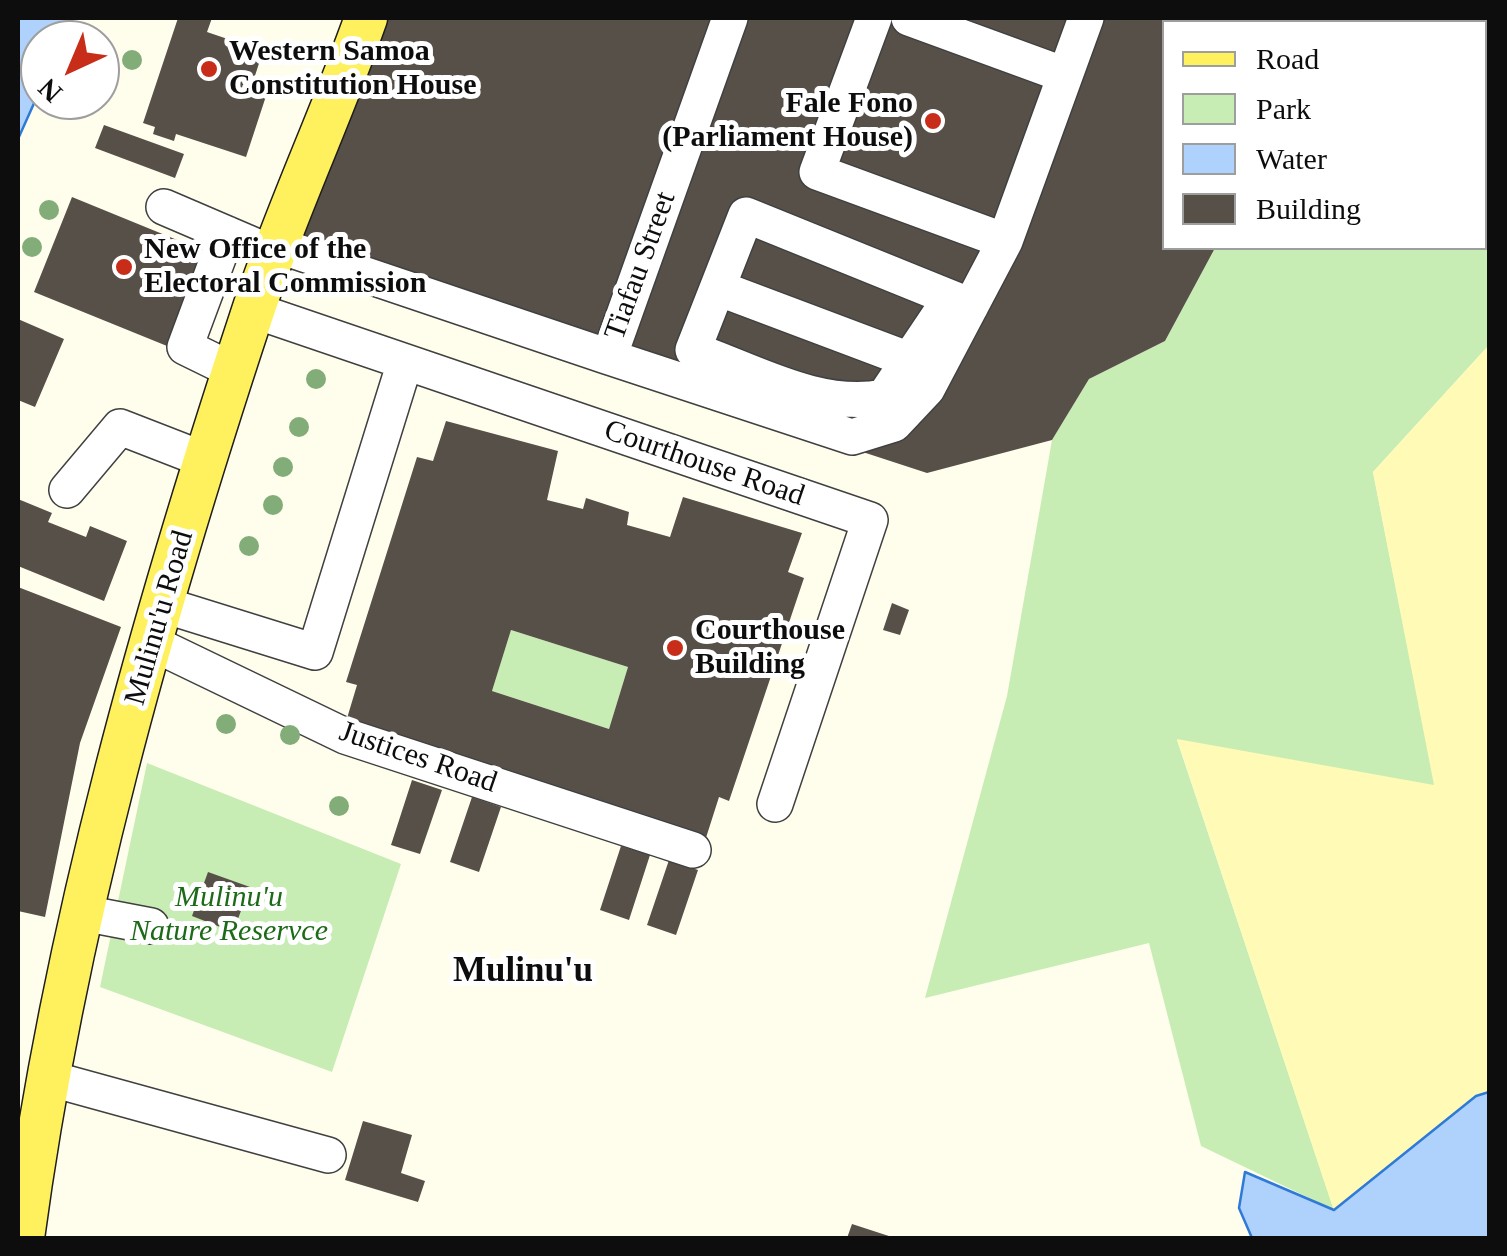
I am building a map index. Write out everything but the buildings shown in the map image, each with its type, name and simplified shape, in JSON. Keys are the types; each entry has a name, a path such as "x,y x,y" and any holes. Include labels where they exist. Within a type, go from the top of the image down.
{"main road":[{"name":"Mulinu'u Road","path":"24,1238 48,1078 83,913 158,624 253,310 366,18"}],"street":[{"name":"Tiafau Street","path":"164,206 227,234 609,356 730,18"},
{"path":"872,18 816,172 1005,241"},
{"path":"909,18 1065,75"},
{"path":"609,356 855,402 884,396 1005,241 1086,18"},
{"path":"746,215 961,302 926,389 894,424 852,437 707,372 693,350 746,215"},
{"path":"227,234 185,347 234,371"},
{"path":"718,288 912,361"},
{"name":"Courthouse Road","path":"253,310 870,520 776,804"},
{"path":"158,624 315,652 404,362"},
{"path":"67,490 120,427 206,460"},
{"name":"Justices Road","path":"158,624 345,736 693,850"},
{"path":"83,913 151,926"},
{"path":"48,1078 328,1155"}],"green space":[{"path":"1489,18 1489,345 1373,472 1435,786 1177,740 1334,1210 1201,1146 1149,943 925,998 1007,696 1052,440 1089,379 1165,341 1214,250 1487,250 1487,20 1336,20"},
{"path":"511,630 628,667 609,729 492,691"},
{"name":"Mulinu'u Nature Reservce","path":"147,763 401,864 332,1072 100,987"}],"sand":[{"path":"1489,345 1489,1092 1476,1096 1334,1211 1177,739 1434,785 1373,472"}],"water":[{"path":"18,18 73,18 20,20 20,120 27,120 18,139"},
{"path":"1489,1092 1489,1238 1252,1238 1239,1208 1245,1172 1334,1210 1476,1096"}],"place":[{"name":"Western Samoa Constitution House","path":"209,69"},
{"name":"Fale Fono (Parliament House)","path":"933,121"},
{"name":"New Office of the Electoral Commission","path":"124,267"},
{"name":"Courthouse Building","path":"675,648"}],"district":[{"name":"Mulinu'u","path":"523,972"}]}
